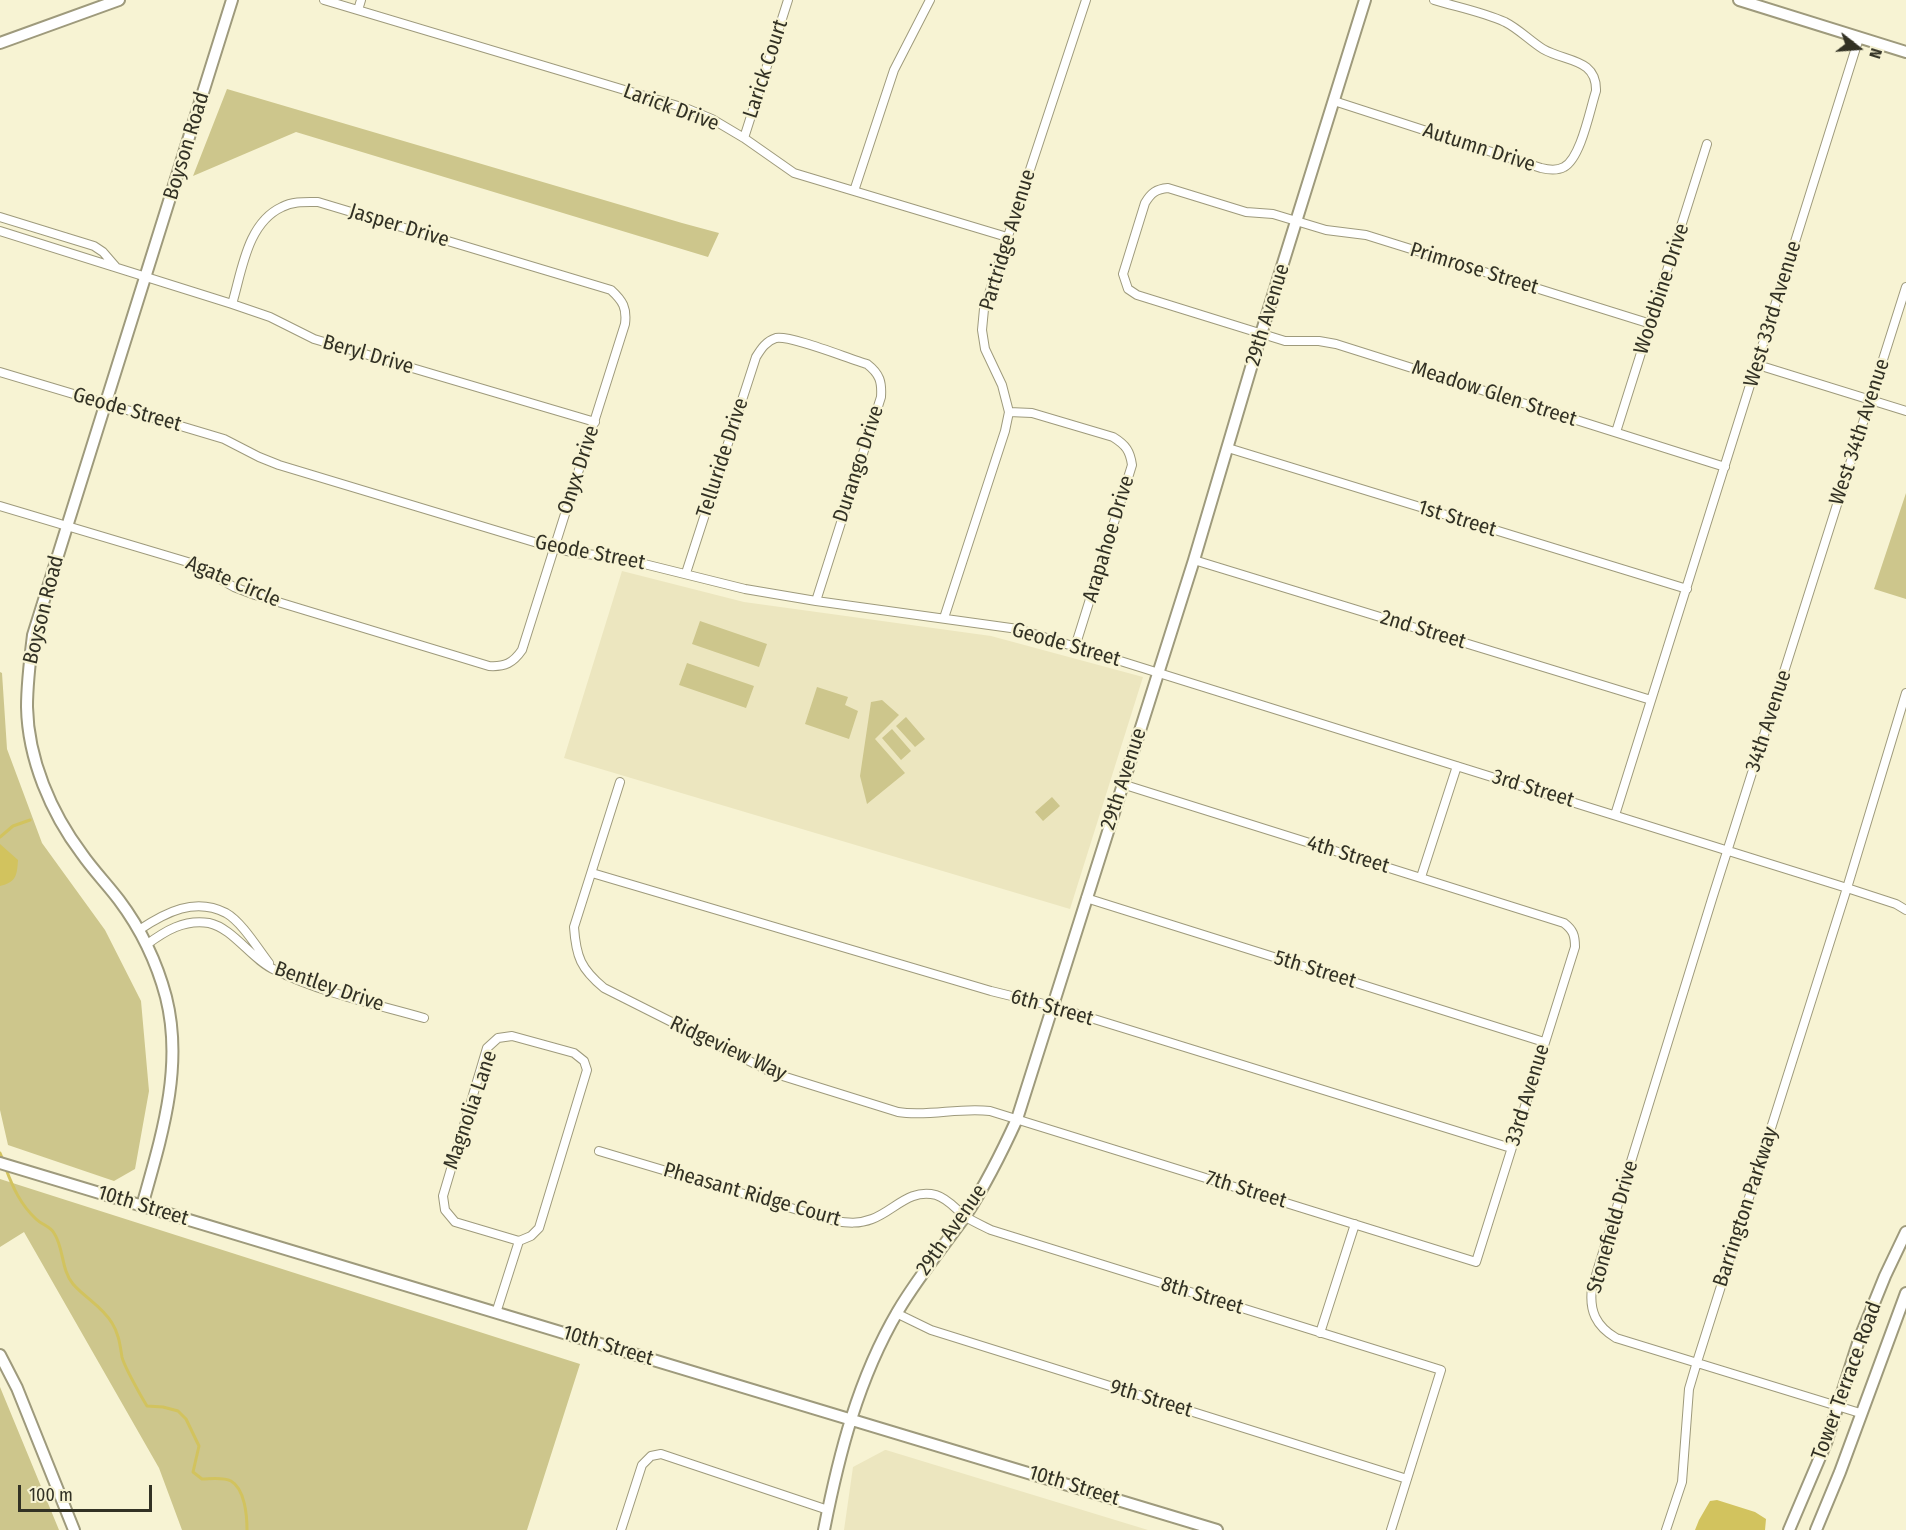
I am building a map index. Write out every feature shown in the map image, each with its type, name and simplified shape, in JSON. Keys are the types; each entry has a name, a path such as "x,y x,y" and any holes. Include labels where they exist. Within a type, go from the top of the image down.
{"street":[{"path":"0,43 119,0"},
{"name":"Boyson Road","path":"142,1206 164,1127 171,1089 173,1047 166,998 139,930 120,902 81,854 59,820 44,785 33,750 27,710 28,672 33,635 232,0"},
{"name":"Larick Drive","path":"324,0 688,110 712,119 744,138 794,173 1007,237"},
{"path":"358,10 361,0"},
{"name":"Larick Court","path":"744,138 788,0"},
{"path":"854,191 894,70 930,0"},
{"name":"Partridge Avenue","path":"944,618 1005,431 1009,412 1002,385 985,349 982,330 984,309 1086,0"},
{"name":"29th Avenue","path":"824,1530 850,1419 880,1344 916,1281 965,1216 985,1185 1017,1119 1194,560 1261,334 1365,0"},
{"name":"Autumn Drive","path":"1334,101 1541,168 1557,170 1571,162 1577,152 1596,91 1596,82 1592,72 1585,65 1543,49 1503,21 1434,0"},
{"path":"1739,0 1906,52"},
{"name":"West 33rd Avenue","path":"1687,589 1859,38"},
{"name":"Woodbine Drive","path":"1616,432 1707,144"},
{"name":"Primrose Street","path":"1261,334 1137,294 1128,289 1123,274 1145,203 1150,194 1158,189 1168,188 1246,212 1273,214 1326,230 1366,235 1651,324"},
{"name":"Jasper Drive","path":"232,304 254,234 267,217 282,207 299,202 318,202 611,290 621,298"},
{"path":"0,217 94,246 103,252 117,268"},
{"name":"Beryl Drive","path":"0,231 270,317 314,339 595,422"},
{"name":"West 34th Avenue","path":"1825,543 1906,287"},
{"name":"Onyx Drive","path":"501,667 514,661 522,650 625,324 626,310 621,298"},
{"name":"Meadow Glen Street","path":"1261,334 1285,341 1318,341 1336,344 1725,467"},
{"name":"Durango Drive","path":"764,344 776,338 790,339 867,364 877,372 882,383 881,397 816,601"},
{"name":"Telluride Drive","path":"686,573 756,357 764,344"},
{"path":"1758,365 1906,411"},
{"name":"Geode Street","path":"0,372 224,439 259,458 279,465 576,554 616,556 746,589 816,601 1018,629 1158,673"},
{"name":"Arapahoe Drive","path":"1009,412 1032,413 1113,437 1124,444 1130,454 1132,465 1075,647"},
{"name":"1st Street","path":"1228,448 1687,589"},
{"name":"Agate Circle","path":"0,506 191,563 234,587 255,595 489,666 501,667"},
{"name":"34th Avenue","path":"1712,899 1825,543"},
{"name":"2nd Street","path":"1194,560 1651,700"},
{"path":"1615,814 1687,589"},
{"name":"3rd Street","path":"1158,673 1615,814 1896,904 1906,910"},
{"name":"Barrington Parkway","path":"1666,1530 1682,1482 1689,1389 1696,1362 1847,888 1906,693"},
{"path":"1421,878 1457,766"},
{"name":"Ridgeview Way","path":"621,782 574,927 575,950 583,967 592,978 604,988 773,1073 898,1112 913,1114 972,1108 1017,1119"},
{"name":"4th Street","path":"1122,784 1564,922 1571,929"},
{"name":"6th Street","path":"592,873 992,991 1052,1006 1511,1148"},
{"name":"5th Street","path":"1086,898 1544,1042"},
{"name":"Stonefield Drive","path":"1712,899 1592,1288 1592,1311 1603,1329 1616,1338 1860,1413"},
{"path":"139,930 161,915 182,907 206,907 227,914 237,923 273,969"},
{"name":"Bentley Drive","path":"146,945 166,930 187,922 210,923 225,930 250,953 273,969 303,982 424,1018"},
{"name":"33rd Avenue","path":"1476,1262 1575,947 1575,937 1571,929"},
{"name":"Magnolia Lane","path":"512,1036 574,1053 584,1061 587,1070 539,1228 531,1236 519,1240 455,1222 445,1210 443,1196 487,1048 498,1038 512,1036"},
{"name":"7th Street","path":"1017,1119 1476,1262"},
{"name":"Pheasant Ridge Court","path":"599,1151 835,1221 854,1224 874,1219 907,1198 922,1194 936,1195 949,1202 965,1216"},
{"name":"10th Street","path":"0,1163 1216,1530"},
{"name":"8th Street","path":"965,1216 991,1230 1441,1370 1407,1479"},
{"path":"1320,1333 1354,1224"},
{"name":"Tower Terrace Road","path":"1789,1530 1819,1460 1859,1340 1906,1232"},
{"path":"496,1313 519,1240"},
{"name":"Tower Terrace Road","path":"1816,1530 1840,1472 1906,1293"},
{"name":"9th Street","path":"897,1314 931,1330 1407,1479"},
{"path":"0,1355 17,1388 74,1530"},
{"path":"621,1530 642,1465 651,1456 661,1454 828,1510"},
{"path":"1391,1530 1407,1479"}],"shaded area":[{"path":"227,89 719,233 708,257 296,132 193,176"},
{"path":"1906,493 1906,599 1874,589"},
{"path":"622,571 744,602 991,636 1143,677 1070,909 564,758"},
{"path":"700,621 767,644 759,667 692,644"},
{"path":"687,663 754,686 746,708 679,685"},
{"path":"0,672 2,673 7,749 42,843 105,930 141,1001 149,1091 135,1169 114,1181 8,1145 0,1110"},
{"path":"817,687 848,697 845,705 858,711 849,739 805,724"},
{"path":"882,700 899,715 875,739 905,773 867,804 860,776 871,702"},
{"path":"906,717 925,739 915,747 896,726"},
{"path":"892,729 911,751 901,760 882,738"},
{"path":"1052,797 1060,806 1043,821 1035,812"},
{"path":"0,844 18,860 15,878 0,886"},
{"path":"0,1179 580,1364 527,1530 182,1530 159,1468 24,1232 0,1247"},
{"path":"0,1387 59,1530 0,1530"},
{"path":"885,1450 1148,1530 844,1530 853,1467"},
{"path":"1717,1500 1755,1512 1766,1519 1765,1530 1695,1530 1710,1501"}],"waterway":[{"path":"0,837 13,826 30,820"},
{"path":"0,1153 3,1160"},
{"path":"6,1169 26,1208 54,1233 60,1245 66,1272 73,1284 112,1323 118,1335 123,1361 147,1406 178,1411 186,1419 199,1446 193,1472 202,1479 228,1480 236,1485 246,1510 247,1530"}]}
